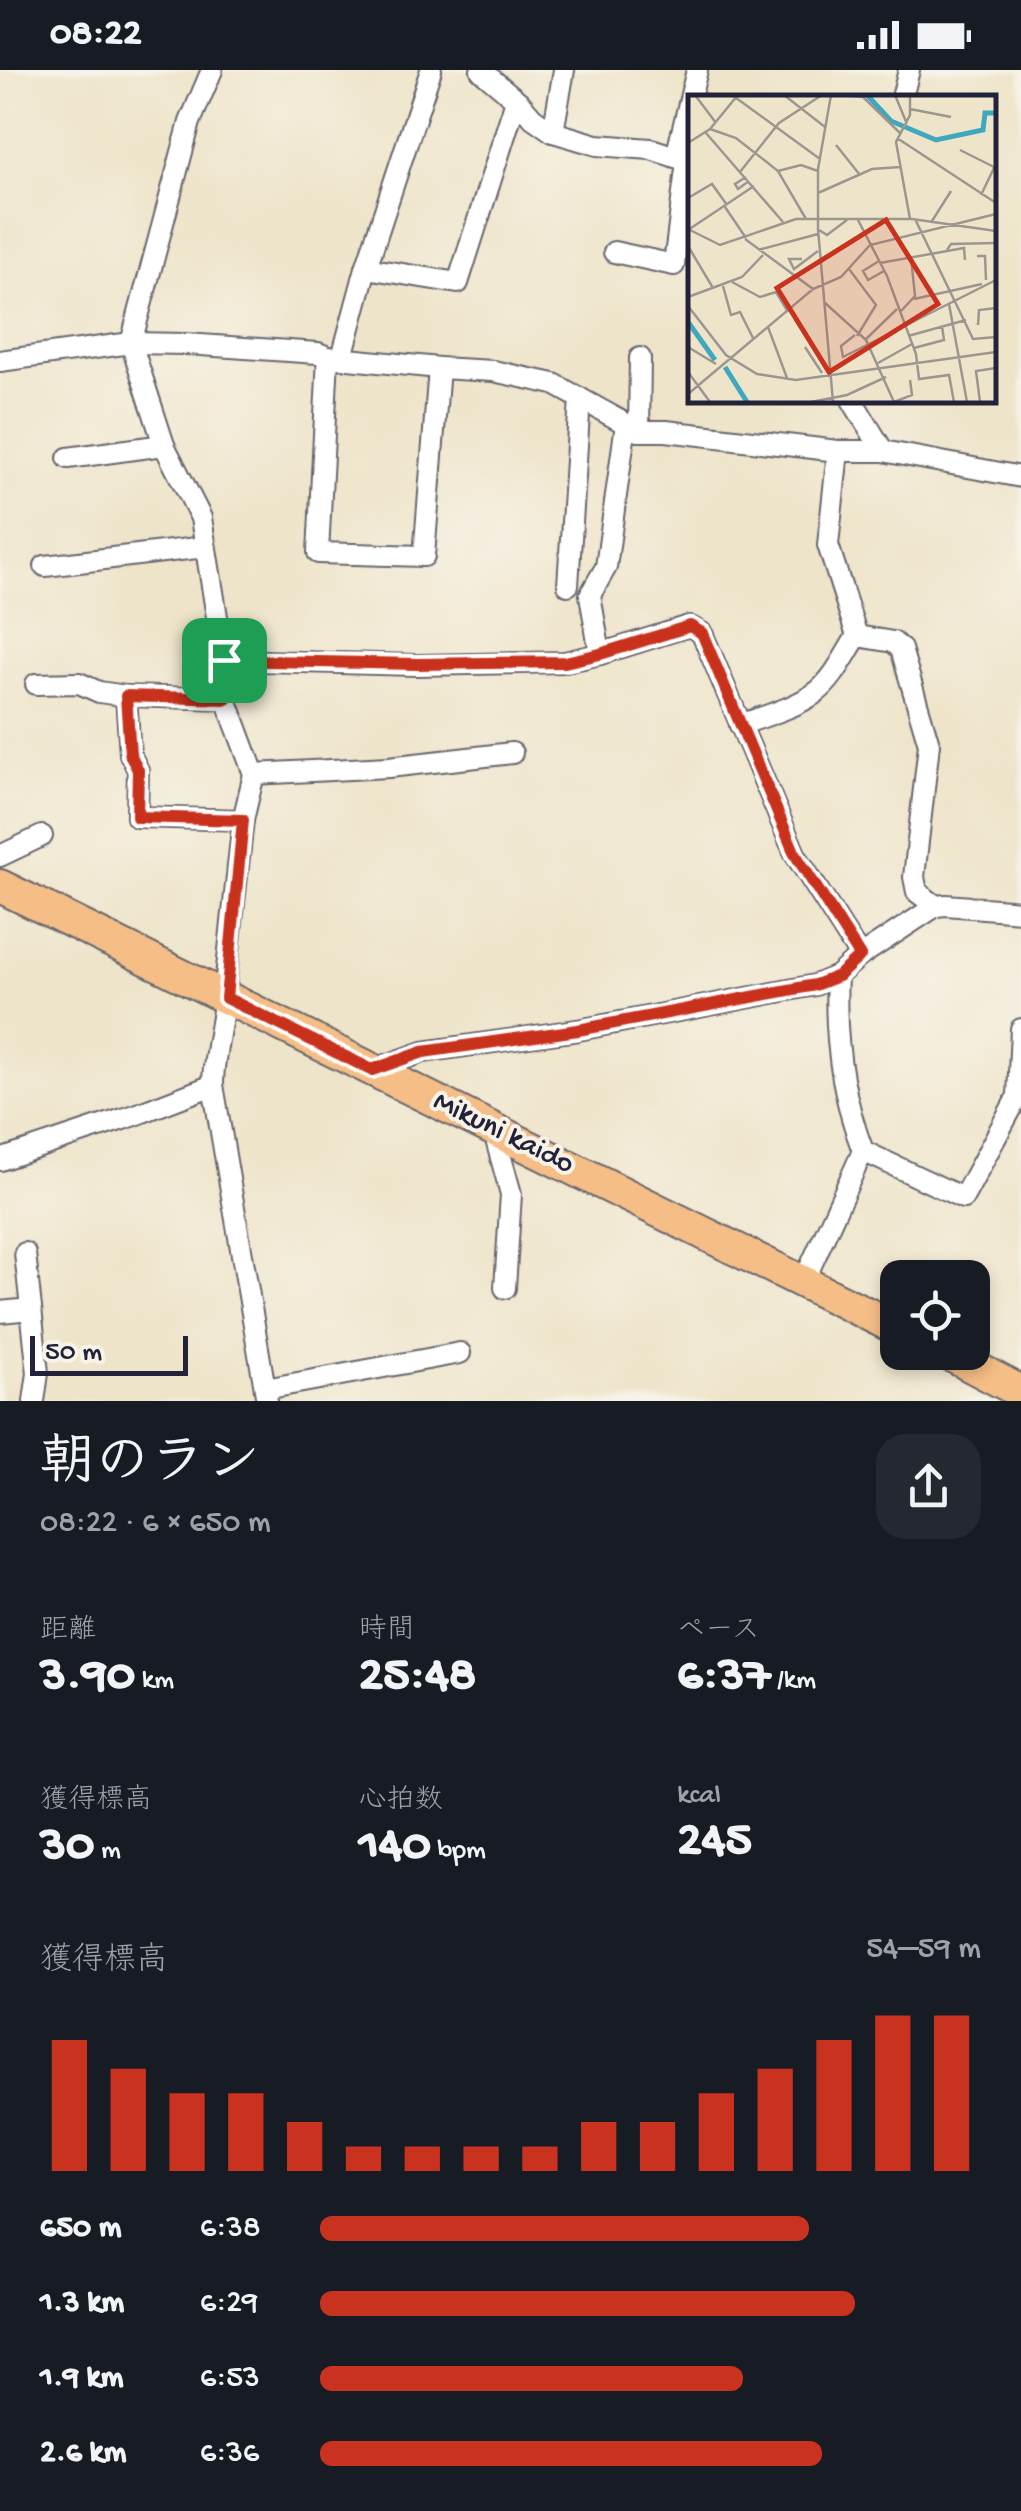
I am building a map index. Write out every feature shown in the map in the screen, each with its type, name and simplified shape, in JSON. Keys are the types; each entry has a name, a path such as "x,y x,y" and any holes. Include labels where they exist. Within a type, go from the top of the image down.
{"main road":[{"name":"Mikuni kaido","path":"0,886 880,1320"},
{"path":"976,1370 1017,1394"}],"street":[{"path":"212,70 190,122 131,343 164,445 201,518 224,660 226,699 254,774 243,820 226,998 213,1085 266,1395 460,1353"},
{"path":"432,70 335,357 318,553 424,556 440,368"},
{"path":"481,70 553,132 597,144 651,149 685,160 674,265 614,252"},
{"path":"553,132 564,70"},
{"path":"694,95 697,70"},
{"path":"903,95 909,70"},
{"path":"366,268 458,283 516,100"},
{"path":"0,361 131,343 318,353 493,371 554,384 632,427 838,450 882,451 1021,477"},
{"path":"600,654 590,595 606,567 632,427 640,358"},
{"path":"568,586 580,398"},
{"path":"853,402 882,451"},
{"path":"68,458 164,445"},
{"path":"740,725 816,693 857,636 828,544 838,450"},
{"path":"45,566 205,548"},
{"path":"224,660 565,662 690,626 702,633 795,854 860,956"},
{"path":"857,636 893,642 901,650 929,744 914,877 918,892 936,906"},
{"path":"36,684 79,683 99,692 126,696 226,699"},
{"path":"126,696 130,754 138,770 137,817 243,820"},
{"path":"254,774 390,767 512,753"},
{"path":"0,856 42,836"},
{"path":"372,1070 423,1052 578,1030 815,985 838,976 860,956 936,906 1021,911"},
{"path":"838,976 840,1060 863,1151 963,1198 1020,1096 1021,1029"},
{"path":"0,1160 136,1116 213,1085"},
{"path":"493,1129 512,1194 505,1288"},
{"path":"803,1282 863,1151"},
{"path":"25,1253 38,1373 34,1401"},
{"path":"0,1312 31,1308"}],"route":[{"path":"690,626 702,633 795,854 860,956 838,976 815,985 578,1030 423,1052 372,1070 226,998 243,820 137,817 138,770 130,754 126,696 226,699 224,660 565,662 690,626"}]}
